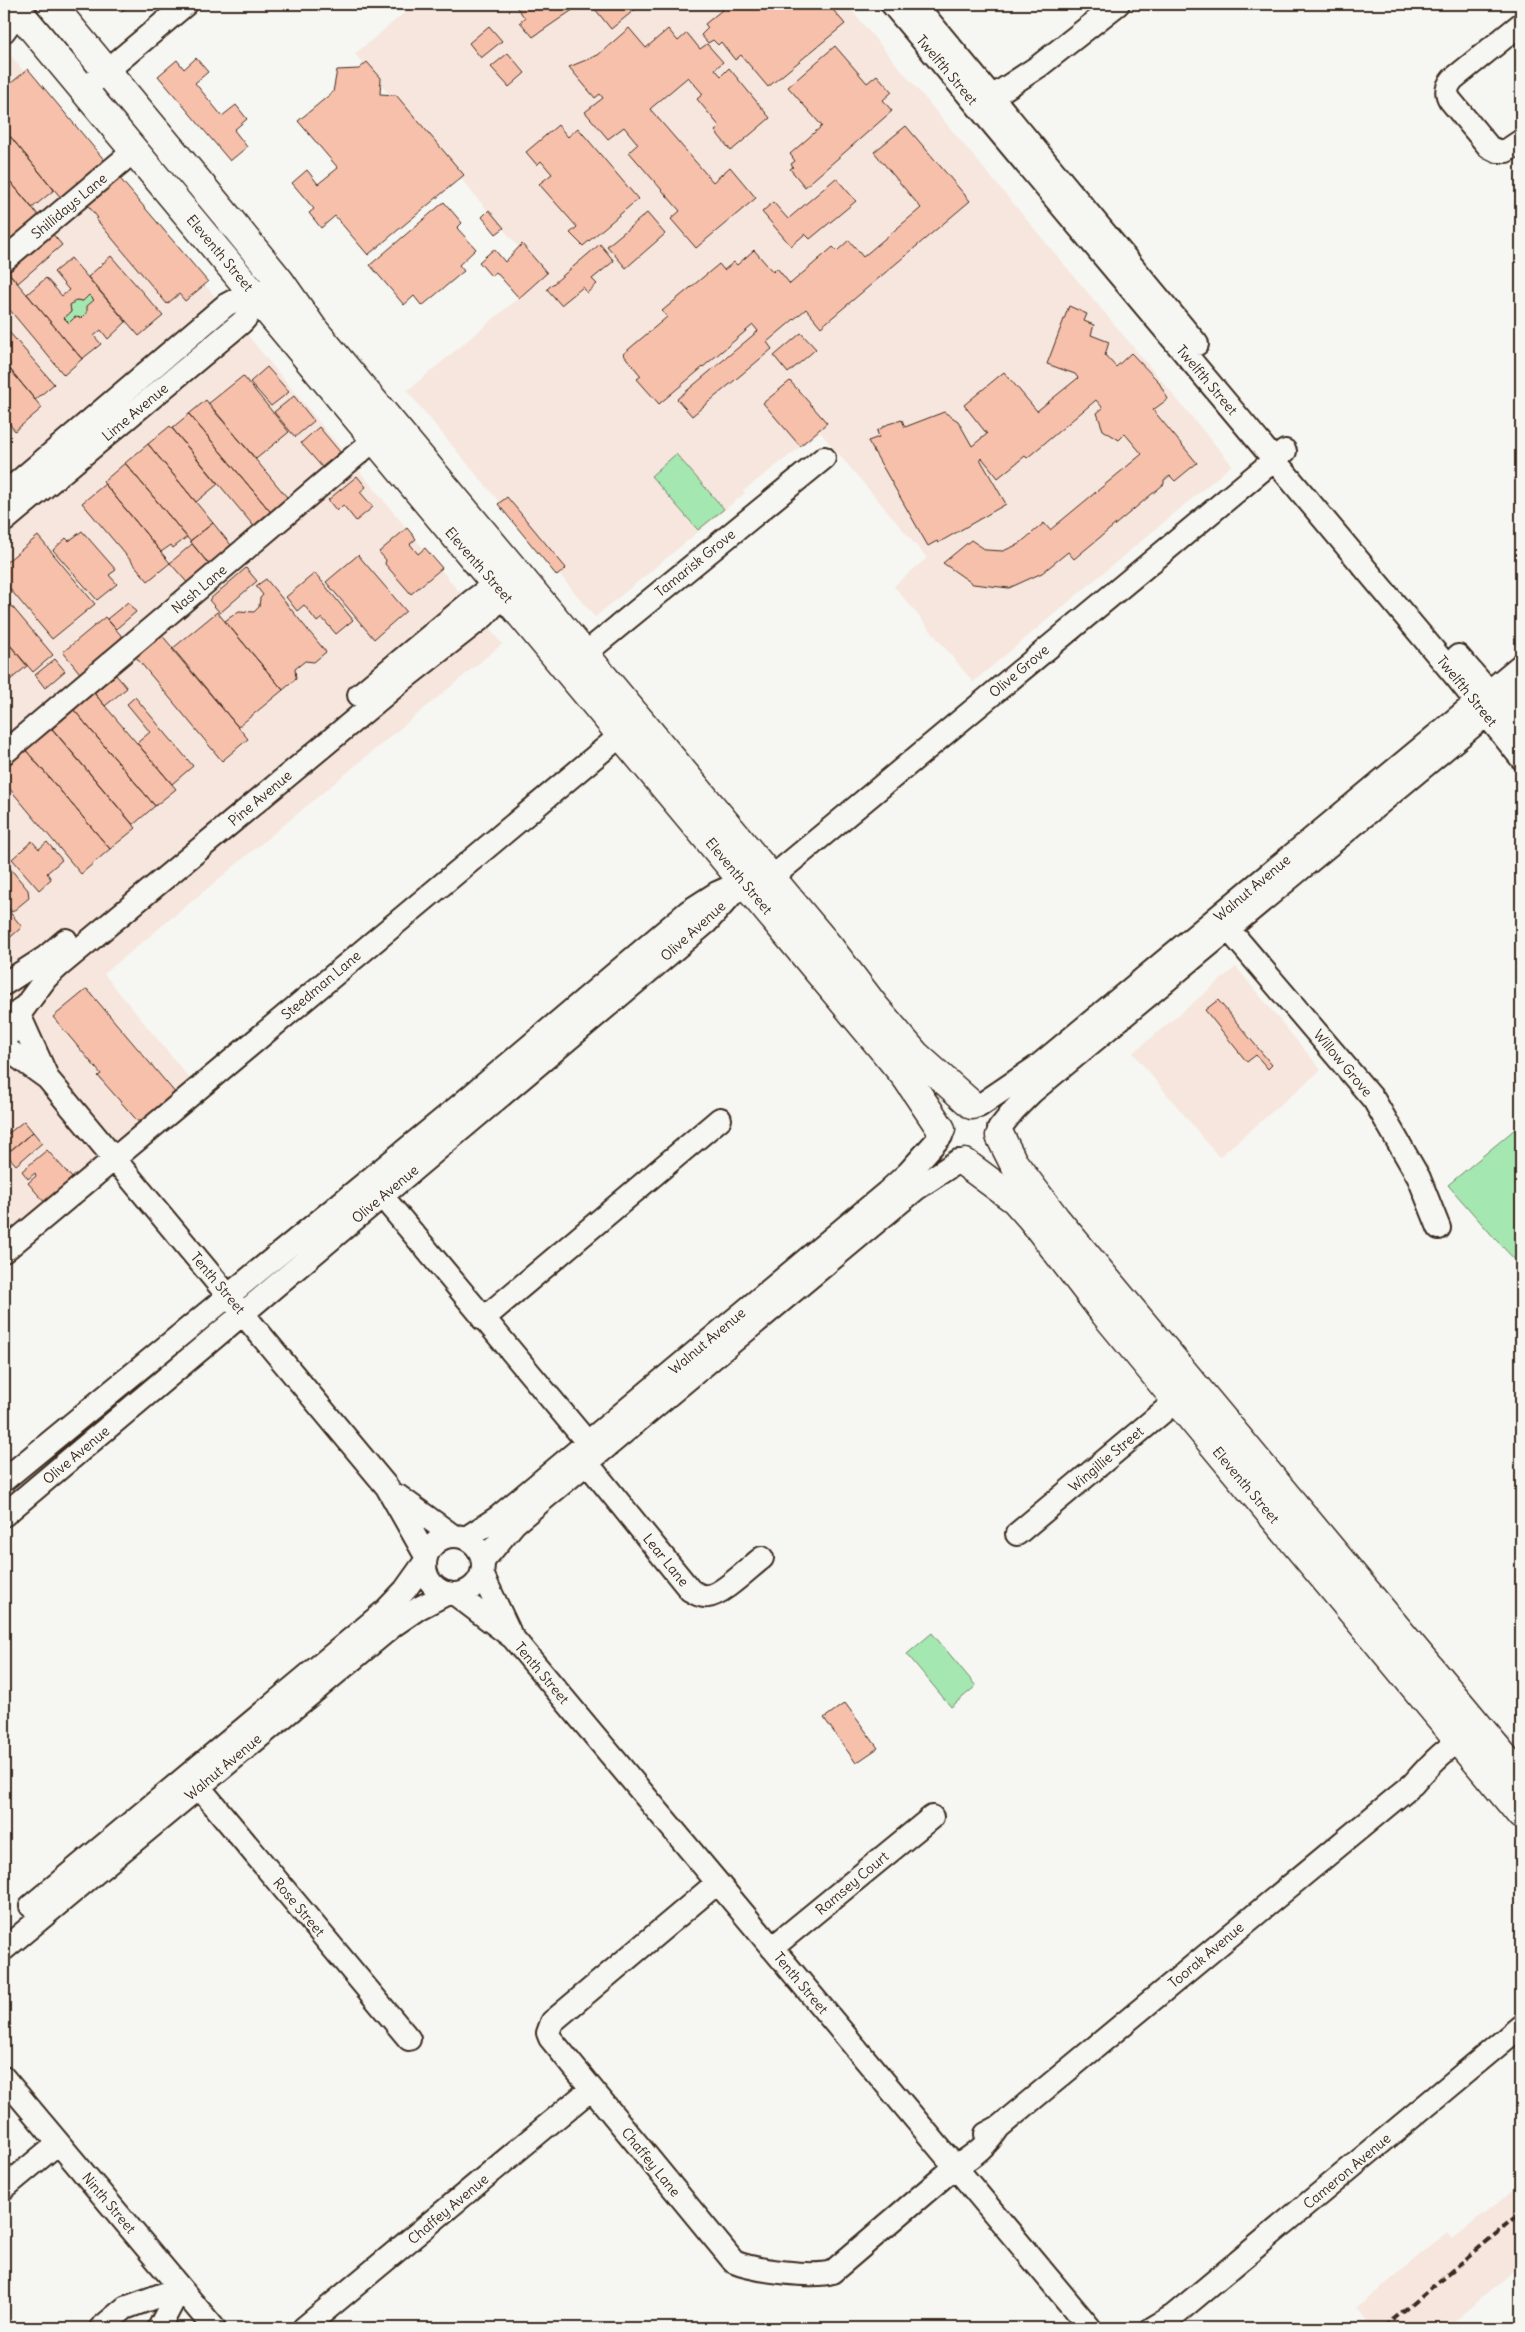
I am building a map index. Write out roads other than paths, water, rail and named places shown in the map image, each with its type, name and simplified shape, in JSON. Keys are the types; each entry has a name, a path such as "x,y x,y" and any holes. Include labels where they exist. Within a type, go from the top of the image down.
{"main road":[{"name":"Eleventh Street","path":"12,4 257,297 384,431 630,727 756,884 906,1077 941,1132"},
{"name":"Eleventh Street","path":"51,4 279,280 384,431"},
{"name":"Eleventh Street","path":"756,884 916,1056 975,1106"},
{"path":"975,1106 992,1115 999,1133 998,1146 984,1161 975,1164 961,1162 946,1151 941,1132 949,1114 956,1109 975,1106"},
{"name":"Eleventh Street","path":"999,1133 1013,1162 1031,1188 1185,1392 1469,1740 1521,1814"},
{"name":"Eleventh Street","path":"961,1162 1021,1206 1185,1392"},
{"name":"Eleventh Street","path":"1469,1740 1521,1777"}],"street":[{"path":"4,4 12,4 9,24 4,31"},
{"path":"84,90 186,4"},
{"name":"Twelfth Street","path":"892,4 991,108"},
{"name":"Twelfth Street","path":"915,4 991,108 1280,455 1440,636 1488,703 1521,758"},
{"path":"991,108 1118,4"},
{"path":"1521,24 1453,79 1448,85 1447,92 1450,100 1489,147 1504,152 1521,141"},
{"name":"Shillidays Lane","path":"4,260 134,151"},
{"name":"Lime Avenue","path":"4,521 241,323 251,314 257,297 279,280"},
{"name":"Lime Avenue","path":"4,494 226,305 239,298 257,297"},
{"name":"Nash Lane","path":"4,753 384,431"},
{"name":"Olive Grove","path":"756,884 1280,455"},
{"name":"Tamarisk Grove","path":"575,661 824,458"},
{"name":"Pine Avenue","path":"4,985 46,957 472,601 483,593 509,581"},
{"name":"Pine Avenue","path":"4,1038 12,1033 21,1015 46,978 59,966 405,678 484,616 494,605 509,581"},
{"name":"Walnut Avenue","path":"999,1133 1014,1110 1032,1092 1224,923 1488,703 1521,665"},
{"name":"Walnut Avenue","path":"1488,703 1521,686"},
{"name":"Twelfth Street","path":"1488,703 1521,729"},
{"name":"Steedman Lane","path":"4,1251 630,727"},
{"name":"Olive Avenue","path":"4,1515 707,922 756,884"},
{"name":"Olive Avenue","path":"4,1480 459,1106 689,911 717,893 756,884"},
{"name":"Walnut Avenue","path":"975,1106 1038,1066 1224,923"},
{"name":"Willow Grove","path":"1224,923 1374,1100 1419,1178 1439,1228"},
{"name":"Tenth Street","path":"4,985 16,995 21,1015 48,1079"},
{"name":"Tenth Street","path":"4,1047 48,1079 387,1487 426,1559"},
{"path":"483,1319 720,1119"},
{"name":"Walnut Avenue","path":"483,1568 515,1523 587,1453 892,1188 914,1168 941,1132"},
{"name":"Walnut Avenue","path":"459,1537 498,1518 587,1453 916,1189 961,1162"},
{"path":"382,1196 483,1319 587,1453"},
{"name":"Wingillie Street","path":"1017,1534 1185,1392"},
{"name":"Lear Lane","path":"587,1453 690,1590 698,1595 709,1596 718,1592 762,1558"},
{"name":"Tenth Street","path":"387,1487 427,1519 459,1537"},
{"path":"459,1537 478,1548 483,1568 472,1588 451,1594 440,1590 428,1579 426,1559 436,1542 459,1537"},
{"name":"Walnut Avenue","path":"4,1949 386,1610 401,1595 426,1559"},
{"name":"Tenth Street","path":"483,1568 513,1638"},
{"name":"Walnut Avenue","path":"4,1930 394,1624 419,1608 451,1594"},
{"name":"Tenth Street","path":"451,1594 513,1638 1090,2328"},
{"name":"Toorak Avenue","path":"955,2167 969,2146 982,2136 1000,2127 1413,1784 1442,1767 1469,1740"},
{"name":"Rose Street","path":"194,1781 409,2040"},
{"name":"Ramsey Court","path":"772,1948 932,1817"},
{"name":"Chaffey Lane","path":"717,1883 552,2022 548,2032 550,2038 726,2255 734,2262 751,2269 816,2274 832,2272 955,2167"},
{"name":"Cameron Avenue","path":"1153,2328 1168,2322 1521,2026"},
{"name":"Ninth Street","path":"4,2078 214,2328"},
{"name":"Chaffey Avenue","path":"304,2328 592,2089"},
{"path":"4,2188 58,2143"},
{"path":"101,2328 125,2308 180,2288"},
{"path":"159,2328 180,2288"}],"railway":[{"path":"1383,2328 1521,2213"}]}
